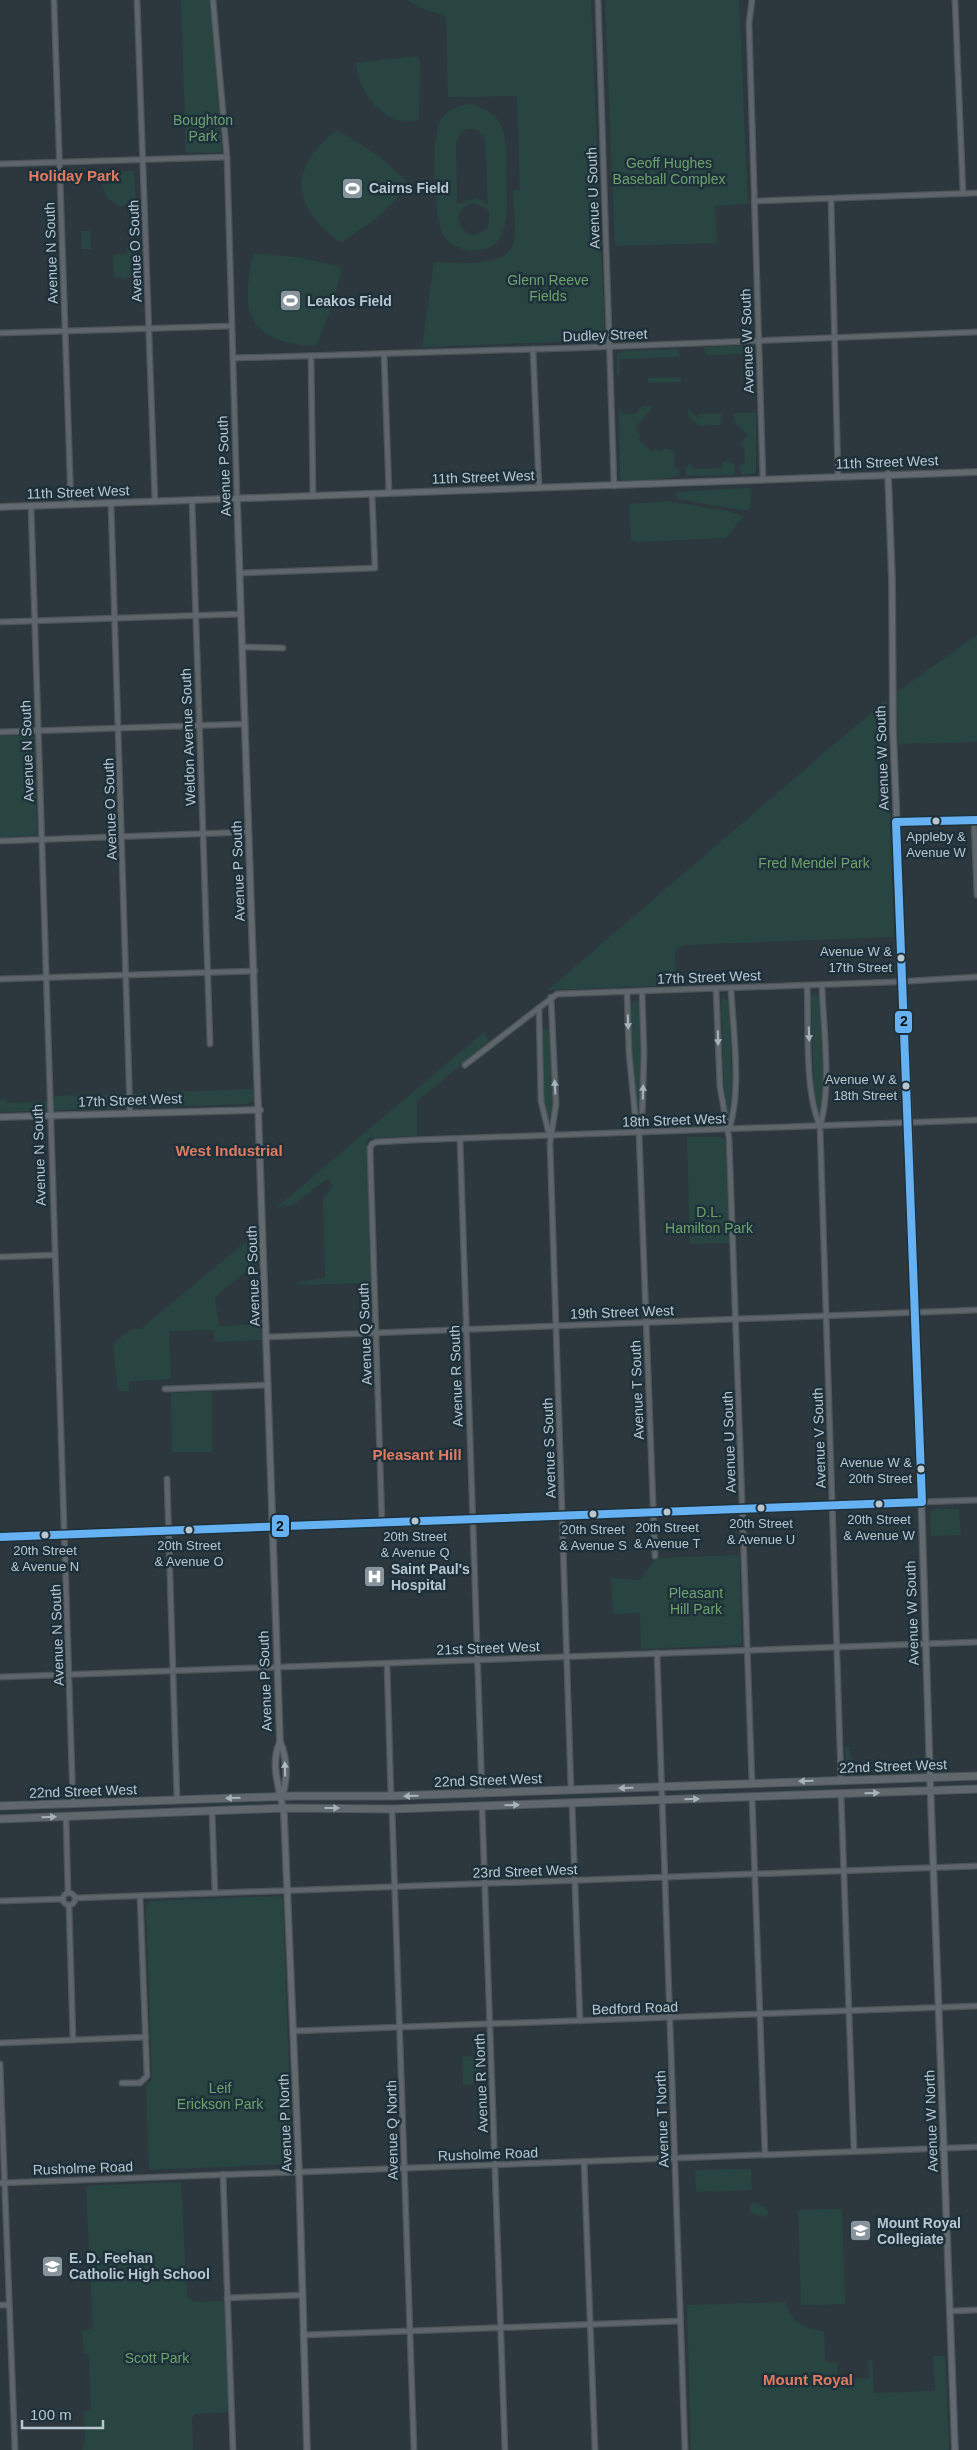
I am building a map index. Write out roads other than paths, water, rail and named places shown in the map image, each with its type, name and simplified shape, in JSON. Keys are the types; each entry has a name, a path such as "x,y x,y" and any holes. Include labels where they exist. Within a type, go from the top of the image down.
{"main road":[{"name":"11th Street West","path":"0,507 614,486 977,471"},
{"name":"Avenue W South","path":"888,474 896,822 916,1312 930,1791"},
{"name":"Avenue P South","path":"237,499 268,1337 277,1668 280,1742 284,1751 285,1770 285,1787 282,1796"},
{"name":"17th Street West","path":"0,1117 260,1110"},
{"path":"0,1537 922,1502"},
{"name":"22nd Street West","path":"0,1806 282,1796 391,1796 977,1776"},
{"name":"22nd Street West","path":"0,1819 284,1808 392,1809 977,1789"},
{"name":"Avenue W North","path":"930,1791 955,2450"},
{"name":"Avenue P North","path":"282,1796 294,2031 307,2450"}],"street":[{"name":"Avenue N South","path":"54,0 71,505"},
{"name":"Avenue O South","path":"138,0 154,502"},
{"name":"Avenue P South","path":"213,0 227,156 237,499"},
{"name":"Avenue U South","path":"598,0 614,486"},
{"name":"Avenue W South","path":"752,0 749,23 763,480"},
{"path":"955,0 962,194"},
{"path":"0,164 227,156"},
{"path":"754,201 977,193"},
{"path":"831,199 838,476"},
{"path":"0,333 232,326"},
{"name":"Dudley Street","path":"233,358 977,332"},
{"path":"533,349 539,488"},
{"path":"384,354 389,493"},
{"path":"311,356 313,496"},
{"path":"240,573 375,568 372,494"},
{"name":"Weldon Avenue South","path":"192,501 206,972 210,1044"},
{"name":"Avenue O South","path":"112,504 130,1113"},
{"name":"Avenue N South","path":"31,506 73,1804"},
{"path":"0,622 241,614"},
{"path":"243,648 284,648"},
{"path":"0,732 245,724"},
{"path":"896,822 976,820 977,895"},
{"path":"0,841 249,832"},
{"path":"0,979 255,971"},
{"name":"17th Street West","path":"551,997 557,994 822,985 977,977"},
{"name":"Avenue V South","path":"807,985 811,1091 815,1115 820,1126"},
{"name":"Avenue V South","path":"822,985 826,1091 820,1126 836,1647 842,1780"},
{"name":"Avenue U South","path":"731,988 735,1087 732,1120 729,1129 752,1783"},
{"name":"Avenue U South","path":"716,989 720,1086 725,1120 729,1129"},
{"name":"Avenue T South","path":"627,992 629,1053 636,1124 639,1132 655,1556"},
{"name":"Avenue T South","path":"639,1132 642,1124 644,1052 642,992"},
{"path":"465,1065 551,997"},
{"name":"Avenue S South","path":"551,997 556,1104 550,1135 571,1790"},
{"name":"Avenue S South","path":"538,1008 541,1101 550,1135"},
{"path":"539,1022 552,1022"},
{"name":"18th Street West","path":"372,1144 376,1142 550,1135 977,1120"},
{"name":"Avenue R South","path":"460,1139 482,1793"},
{"name":"Avenue Q South","path":"372,1144 370,1148 382,1522"},
{"path":"0,1257 54,1254"},
{"name":"19th Street West","path":"268,1337 977,1310"},
{"path":"165,1389 268,1385"},
{"path":"167,1479 178,1800"},
{"path":"922,1502 977,1500"},
{"name":"21st Street West","path":"0,1678 977,1642"},
{"path":"657,1653 661,1787"},
{"path":"387,1664 391,1796"},
{"name":"Avenue T North","path":"661,1787 685,2450"},
{"path":"842,1794 854,2151"},
{"path":"752,1797 765,2154"},
{"path":"572,1803 580,2021"},
{"name":"Avenue R North","path":"482,1806 505,2450"},
{"name":"Avenue Q North","path":"392,1809 414,2450"},
{"path":"212,1811 214,1894"},
{"path":"0,1901 63,1899 68,1893 66,1816"},
{"name":"23rd Street West","path":"75,1898 977,1866"},
{"path":"68,1893 75,1898 73,1903 69,1905"},
{"path":"122,2083 140,2083 147,2076 140,1896"},
{"path":"63,1899 64,1903 69,1905"},
{"path":"69,1905 73,2040"},
{"name":"Bedford Road","path":"294,2031 977,2006"},
{"path":"0,2042 146,2038"},
{"path":"0,2064 2,2183 15,2450"},
{"name":"Rusholme Road","path":"2,2183 977,2147"},
{"path":"584,2161 595,2450"},
{"path":"223,2174 233,2450"},
{"path":"227,2298 303,2295"},
{"path":"0,2305 9,2305"},
{"path":"950,2311 977,2310"},
{"path":"303,2335 680,2321"}],"place":[{"name":"Cairns Field","path":"353,188"},
{"name":"Leakos Field","path":"291,301"},
{"name":"Appleby & Avenue W","path":"936,821"},
{"name":"Avenue W & 17th Street","path":"901,958"},
{"name":"Avenue W & 18th Street","path":"906,1086"},
{"name":"Avenue W & 20th Street","path":"921,1469"},
{"name":"20th Street & Avenue W","path":"879,1504"},
{"name":"20th Street & Avenue U","path":"761,1508"},
{"name":"20th Street & Avenue T","path":"667,1512"},
{"name":"20th Street & Avenue S","path":"593,1514"},
{"name":"20th Street & Avenue Q","path":"415,1521"},
{"name":"20th Street & Avenue O","path":"189,1530"},
{"name":"20th Street & Avenue N","path":"45,1535"},
{"name":"Saint Paul's Hospital","path":"375,1577"},
{"name":"Mount Royal Collegiate","path":"861,2231"},
{"name":"E. D. Feehan Catholic High School","path":"53,2266"}],"district":[{"name":"Holiday Park","path":"74,175"},
{"name":"West Industrial","path":"229,1150"},
{"name":"Pleasant Hill","path":"417,1454"},
{"name":"Mount Royal","path":"808,2379"}],"park label":[{"name":"Boughton Park","path":"203,128"},
{"name":"Geoff Hughes Baseball Complex","path":"669,172"},
{"name":"Glenn Reeve Fields","path":"548,288"},
{"name":"Fred Mendel Park","path":"814,863"},
{"name":"D.L. Hamilton Park","path":"709,1220"},
{"name":"Pleasant Hill Park","path":"696,1602"},
{"name":"Leif Erickson Park","path":"220,2096"},
{"name":"Scott Park","path":"157,2358"}]}
